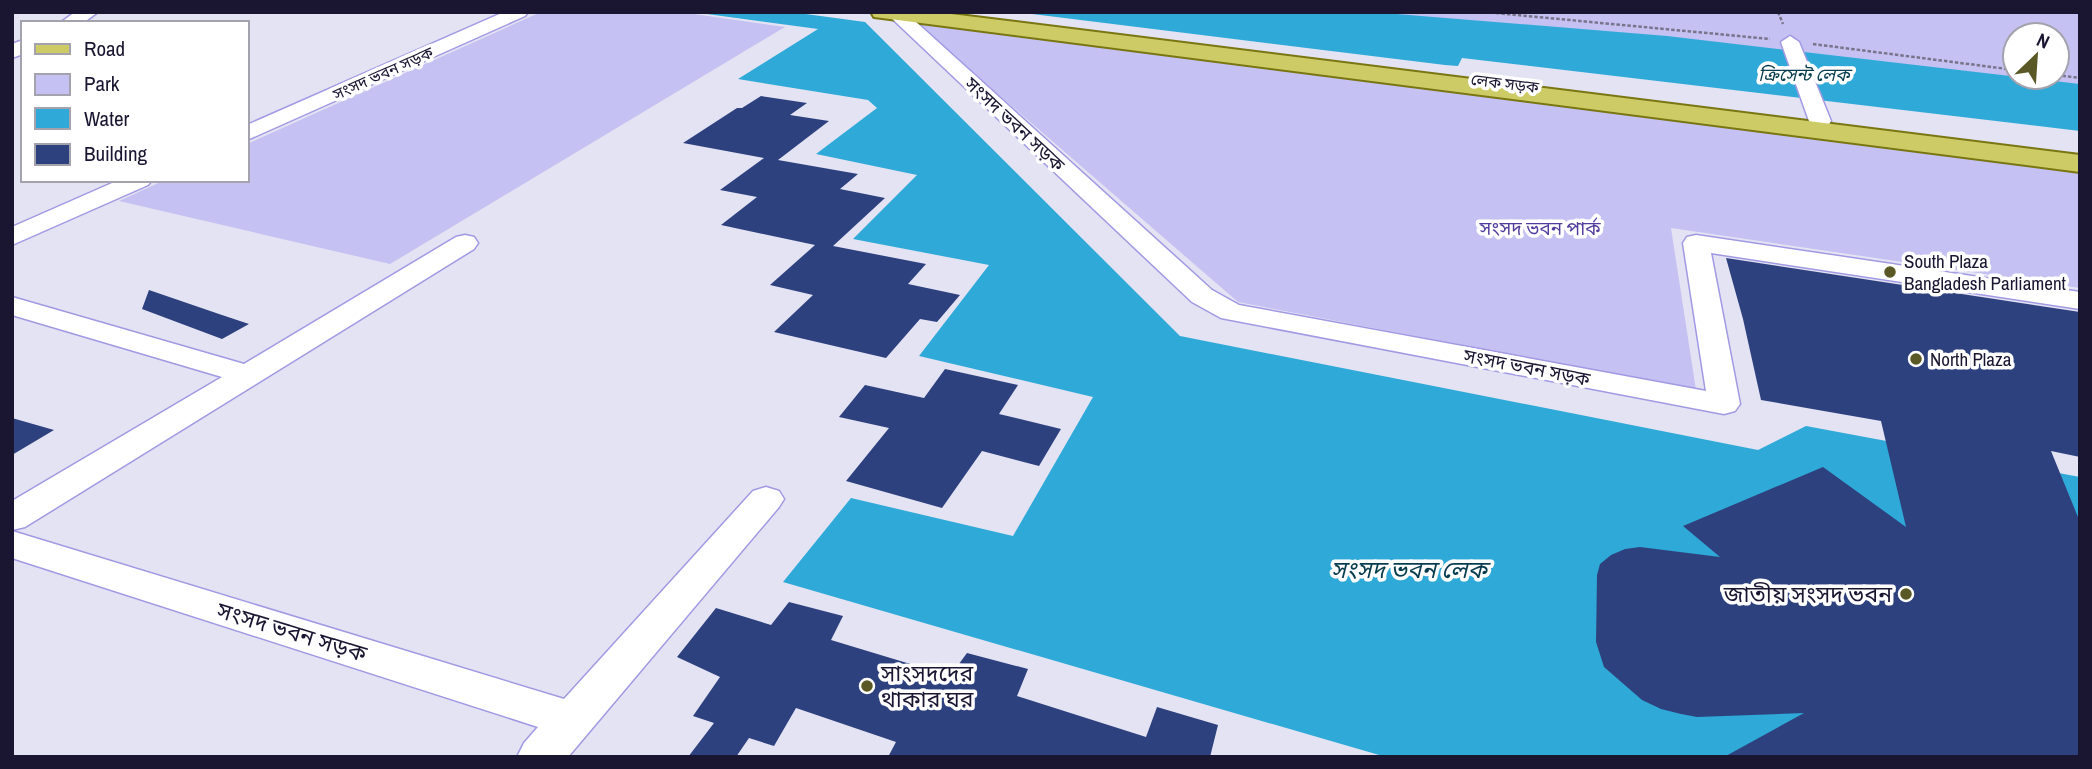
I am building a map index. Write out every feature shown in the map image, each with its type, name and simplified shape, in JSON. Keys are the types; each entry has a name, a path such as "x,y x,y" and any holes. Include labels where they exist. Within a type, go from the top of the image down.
{"main road":[{"name":"লেক সড়ক","path":"930,12 2080,153"},
{"path":"891,13 2080,164"}],"lane":[{"path":"73,21 89,12"},
{"name":"সংসদ ভবন সড়ক","path":"248,133 520,12"},
{"name":"সংসদ ভবন সড়ক","path":"891,13 1202,296 1231,312 1724,404 1696,243 2080,301"},
{"path":"1791,44 1820,121"},
{"path":"12,237 136,182"},
{"path":"12,517 465,243"},
{"path":"12,306 249,375"},
{"path":"540,757 766,499"},
{"name":"সংসদ ভবন সড়ক","path":"12,544 572,720"}],"path":[{"path":"1485,12 2001,68"}],"green space":[{"path":"541,12 680,12 785,27 390,264 119,201 161,182 248,182 248,144"},
{"path":"1372,12 2080,12 2080,85 2071,84 2071,21 2001,21 2001,77"},
{"name":"সংসদ ভবন পার্ক","path":"911,19 2080,166 2080,288 1671,228 1696,390 1238,302"}],"water":[{"name":"সংসদ ভবন লেক","path":"692,12 791,12 865,22 1180,336 1758,450 1806,426 2080,477 2080,757 1386,757 783,582 851,498 1013,536 1093,397 919,356 989,265 853,239 917,175 816,154 877,108 868,100 738,79 818,29"},
{"name":"ক্রিসেন্ট লেক","path":"1016,12 1372,12 1667,36 2001,75 2001,91 2071,91 2071,83 2080,84 2080,131 1462,58 1458,66"}],"building":[{"path":"761,96 807,103 790,115 829,121 778,160 858,174 840,189 885,198 833,246 926,264 908,284 960,295 937,322 920,319 886,358 774,332 813,295 770,285 815,245 721,225 757,197 720,190 764,158 683,143 737,108 742,108"},
{"name":"জাতীয় সংসদ ভবন","path":"1726,258 2080,312 2080,457 2051,451 2080,522 2080,757 1724,757 1804,713 1697,717 1681,714 1642,700 1604,667 1596,642 1597,575 1600,564 1611,555 1640,547 1720,557 1683,526 1823,467 1906,527 1881,421 1761,400"},
{"path":"149,290 249,324 222,339 142,309"},
{"path":"945,369 1018,385 999,414 1061,429 1039,466 982,451 942,508 846,481 889,428 839,417 865,385 924,398"},
{"path":"12,418 54,430 12,455"},
{"name":"সাংসদদের থাকার ঘর","path":"789,602 843,616 831,640 950,676 967,653 1028,669 1017,696 1146,737 1157,707 1218,725 1210,757 888,757 896,742 796,708 774,746 749,738 736,757 688,757 714,723 693,716 720,677 677,657 716,608 771,625"}],"place":[{"name":"South Plaza Bangladesh Parliament","path":"1890,272"},
{"name":"North Plaza","path":"1916,359"},
{"name":"জাতীয় সংসদ ভবন","path":"1906,594"},
{"name":"সাংসদদের থাকার ঘর","path":"867,686"}]}
